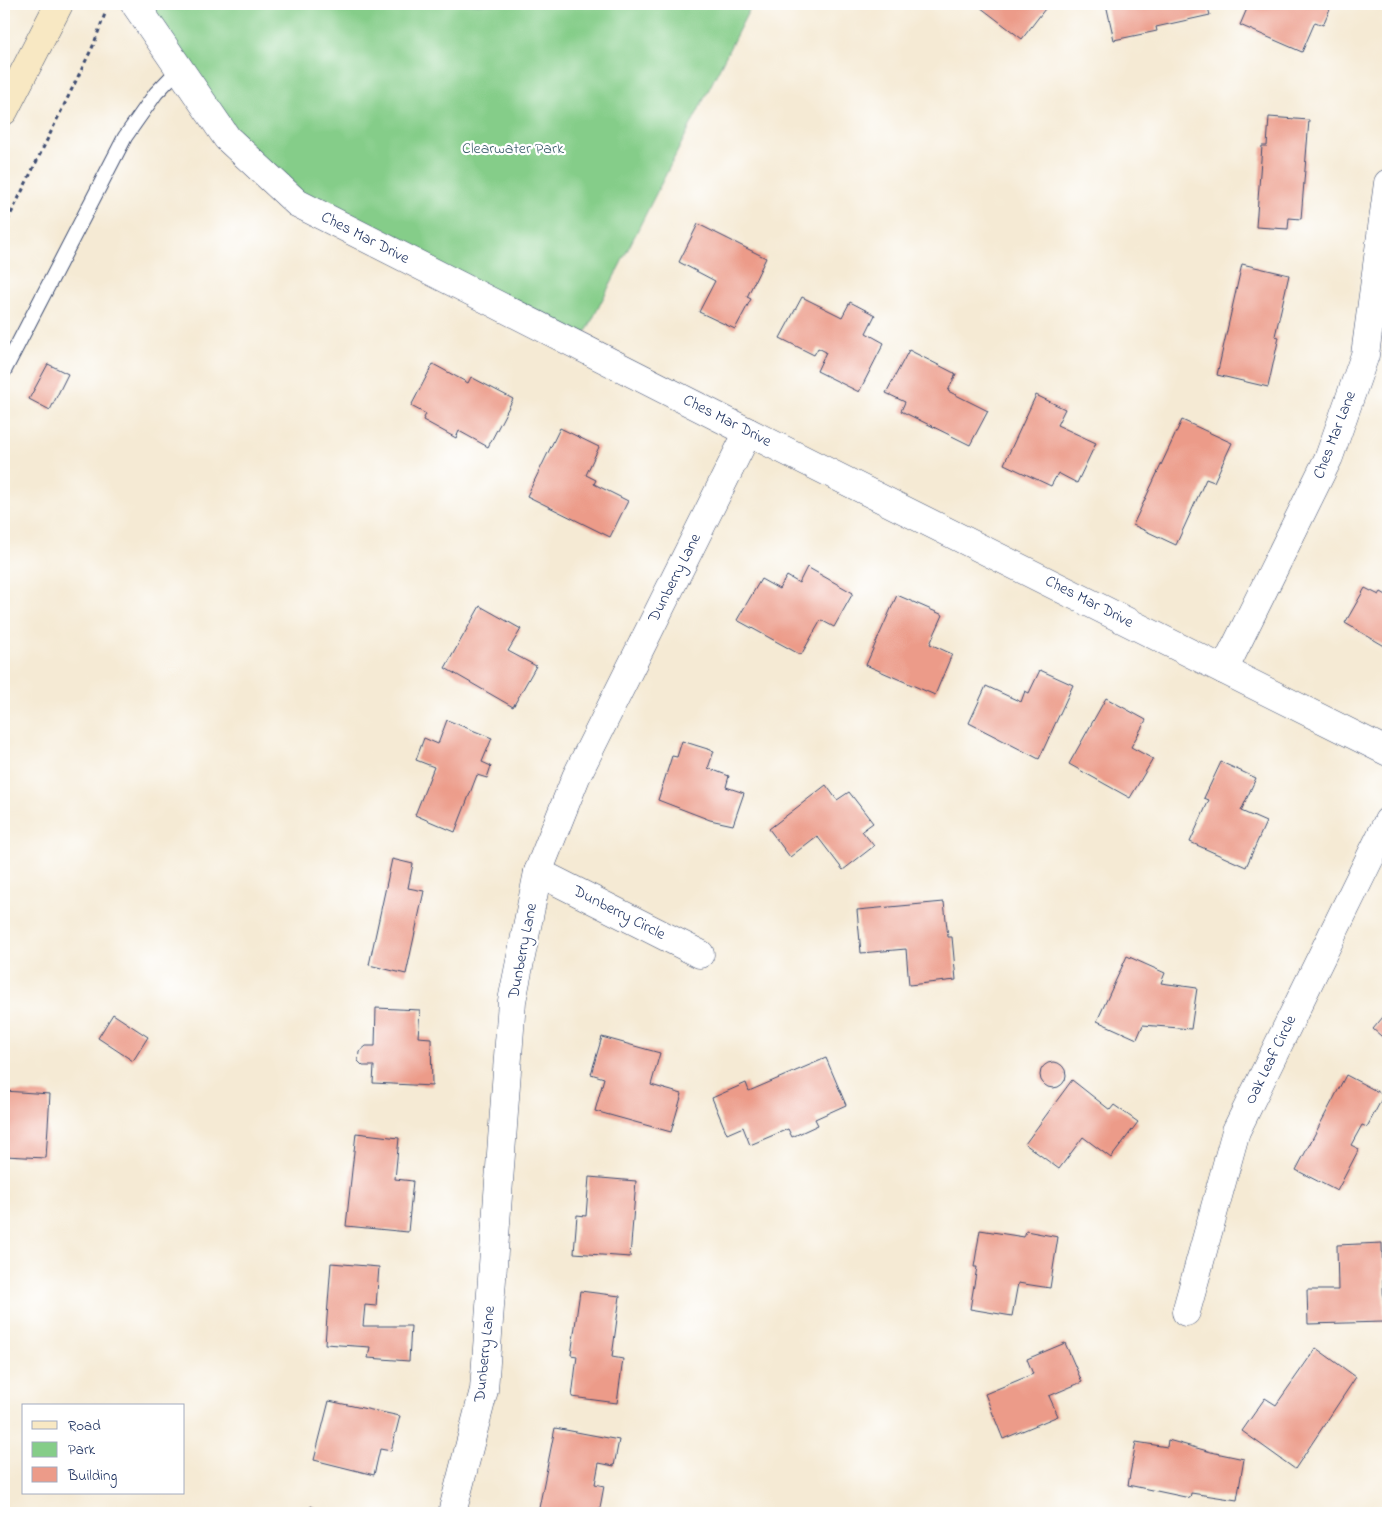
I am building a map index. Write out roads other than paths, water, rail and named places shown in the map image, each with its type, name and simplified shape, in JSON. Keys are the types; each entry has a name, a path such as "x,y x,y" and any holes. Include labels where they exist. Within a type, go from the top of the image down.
{"main road":[{"path":"4,111 59,4"}],"street":[{"name":"Ches Mar Drive","path":"135,4 227,138 297,203 748,432 1388,752"},
{"name":"Ches Mar Lane","path":"1224,670 1329,457 1365,356 1388,183"},
{"name":"Dunberry Lane","path":"452,1513 484,1390 512,1002 538,872 576,777 748,432"},
{"name":"Oak Leaf Circle","path":"1186,1312 1236,1131 1388,821"},
{"name":"Dunberry Circle","path":"538,872 700,954"}],"lane":[{"path":"4,371 125,137 156,93 180,68"}],"park label":[{"name":"Clearwater Park","path":"513,149"}]}
